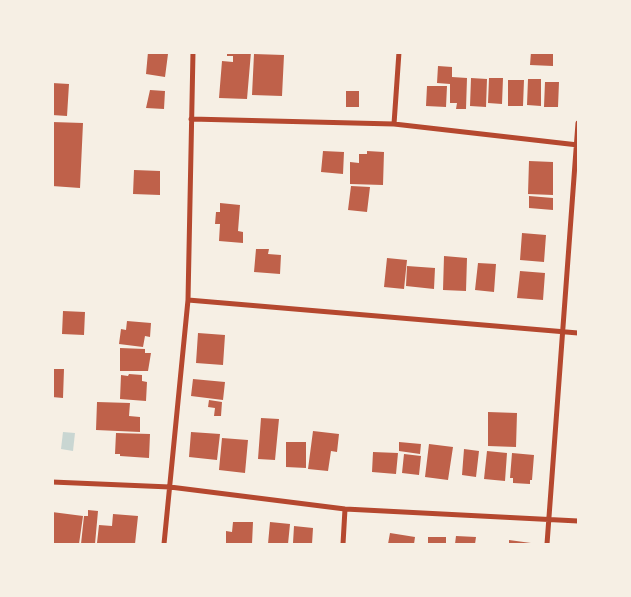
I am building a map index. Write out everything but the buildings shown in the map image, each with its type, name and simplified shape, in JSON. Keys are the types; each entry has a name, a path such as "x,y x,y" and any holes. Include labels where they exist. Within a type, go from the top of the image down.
{"street":[{"path":"164,544 188,300 193,52"},
{"path":"394,124 399,52"},
{"path":"191,119 394,124 578,145"},
{"path":"547,544 578,145 578,123"},
{"path":"188,300 578,333"},
{"path":"52,482 170,487 345,509 578,521"},
{"path":"343,544 345,509"}],"shaded area":[{"path":"63,432 75,433 73,451 61,449"}]}
